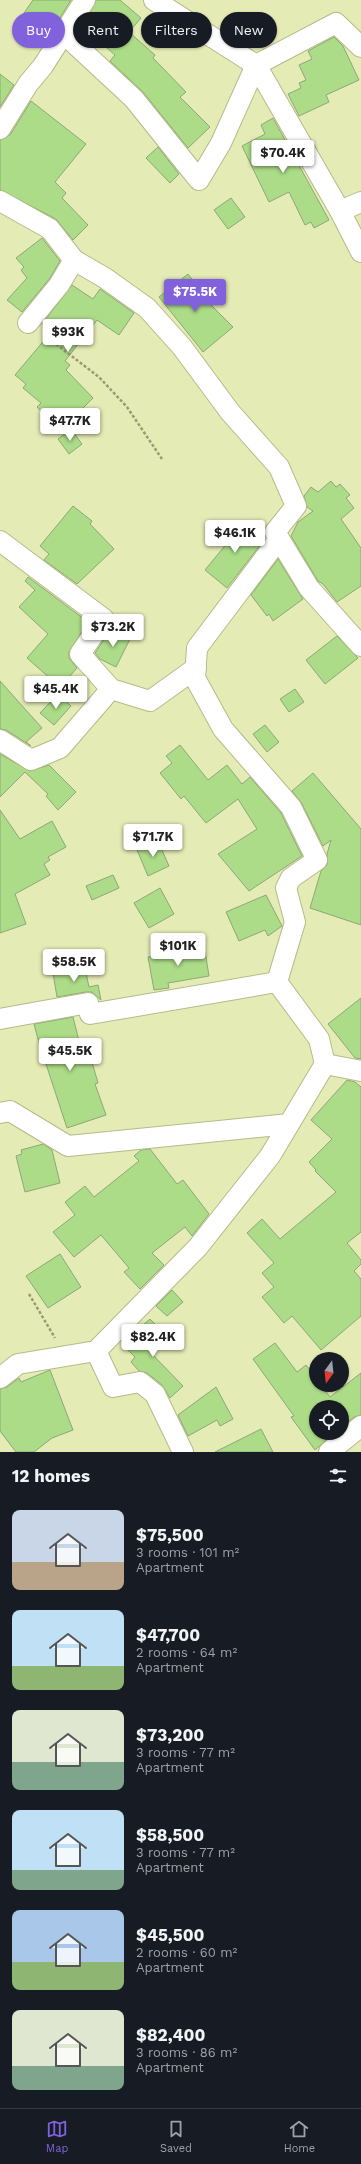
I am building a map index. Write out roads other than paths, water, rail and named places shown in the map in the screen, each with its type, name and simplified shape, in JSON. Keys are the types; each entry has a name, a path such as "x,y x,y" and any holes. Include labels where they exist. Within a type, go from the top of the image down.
{"street":[{"path":"65,30 85,0"},
{"path":"154,0 256,64 340,211 361,252"},
{"path":"65,35 134,99 199,180 221,143 256,64 336,23 361,47"},
{"path":"0,129 28,84 43,66 54,48"},
{"path":"0,200 50,229 74,260 105,278 147,308 182,347 230,412 279,467 296,506 275,532 309,588 361,646"},
{"path":"340,211 361,202"},
{"path":"28,323 59,285 74,260"},
{"path":"277,982 295,922 286,888 290,878 317,860 292,807 223,729 196,678 196,668 197,648 279,539"},
{"path":"0,541 104,619 80,654 111,689 150,701 196,668"},
{"path":"0,740 30,760 60,748 111,689"},
{"path":"0,1019 88,1003 90,1014 277,982"},
{"path":"0,1378 18,1364 96,1351 198,1247 270,1156 325,1064 319,1039 277,982"},
{"path":"325,1064 361,1071"},
{"path":"0,1113 10,1111 68,1146 289,1124"},
{"path":"96,1351 113,1387 140,1382 155,1394 183,1452"},
{"path":"329,1452 361,1426"}]}
